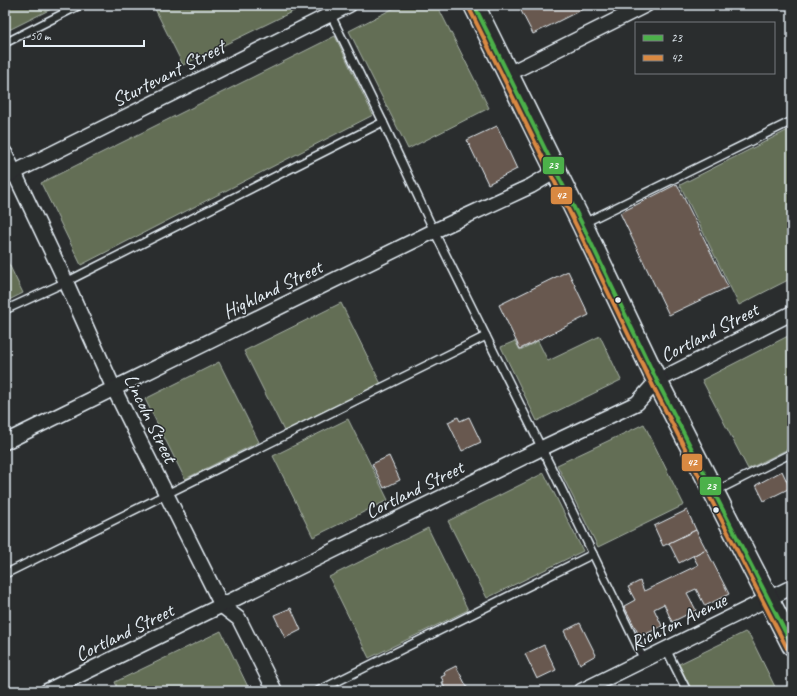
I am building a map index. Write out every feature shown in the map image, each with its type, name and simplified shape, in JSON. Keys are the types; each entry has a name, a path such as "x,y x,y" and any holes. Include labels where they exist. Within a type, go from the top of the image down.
{"main road":[{"path":"474,5 582,224 657,381 792,645"}],"street":[{"name":"Sturtevant Street","path":"10,175 328,9 348,5"},
{"path":"508,74 626,12 646,5"},
{"name":"Lincoln Street","path":"5,153 10,175 66,282 114,389 222,606 239,619 275,691"},
{"name":"Highland Street","path":"5,442 434,231 531,186 556,171"},
{"name":"Cortland Street","path":"47,691 542,448 637,403 657,381 792,313"},
{"name":"Richton Avenue","path":"582,691 792,587"}],"lane":[{"path":"5,42 80,5"},
{"path":"328,9 434,231 542,448 644,660"},
{"path":"582,224 792,121"},
{"path":"5,310 66,282 383,122"},
{"path":"5,574 486,336"},
{"path":"714,492 792,453"},
{"path":"318,691 593,554"},
{"path":"666,649 687,691"}],"green space":[{"path":"5,5 59,5 5,32"},
{"path":"153,5 306,5 183,65"},
{"path":"400,5 437,5 489,108 408,149 349,31"},
{"path":"335,36 373,115 81,265 41,183"},
{"path":"792,128 792,278 739,305 680,185"},
{"path":"5,256 23,293 5,302"},
{"path":"341,303 381,384 284,431 244,351"},
{"path":"792,334 792,447 748,469 702,380"},
{"path":"600,336 621,380 537,421 501,347 515,341 520,350 538,341 548,361"},
{"path":"219,362 259,442 185,479 145,399"},
{"path":"348,419 388,500 313,537 273,456"},
{"path":"644,424 684,505 598,547 557,465"},
{"path":"544,473 583,551 487,598 448,521"},
{"path":"428,528 468,610 369,658 329,577"},
{"path":"221,631 250,691 119,691 115,682"},
{"path":"745,632 750,636 777,691 692,691 679,664"}],"building":[{"path":"518,5 591,5 533,34"},
{"path":"497,126 517,169 488,184 467,140"},
{"path":"677,184 728,287 669,315 620,213"},
{"path":"568,271 589,315 520,349 499,305"},
{"path":"458,417 460,421 469,417 481,442 462,451 448,422"},
{"path":"389,456 400,480 384,488 372,464"},
{"path":"782,471 790,488 764,501 756,485"},
{"path":"687,510 696,530 663,546 654,526"},
{"path":"696,530 706,549 679,563 669,543"},
{"path":"706,549 729,594 705,606 696,589 687,593 696,610 672,622 664,604 654,609 662,626 640,637 624,606 635,600 628,587 640,581 644,591 698,565 693,556"},
{"path":"291,608 301,630 285,638 274,615"},
{"path":"580,623 596,655 580,664 564,631"},
{"path":"544,645 556,670 537,679 525,654"},
{"path":"456,666 469,691 446,691 441,677 445,675 444,672"}],"transit line":[{"name":"23","path":"474,5 582,224 657,381 792,645"},
{"name":"42","path":"469,8 577,227 652,384 787,648"}]}
